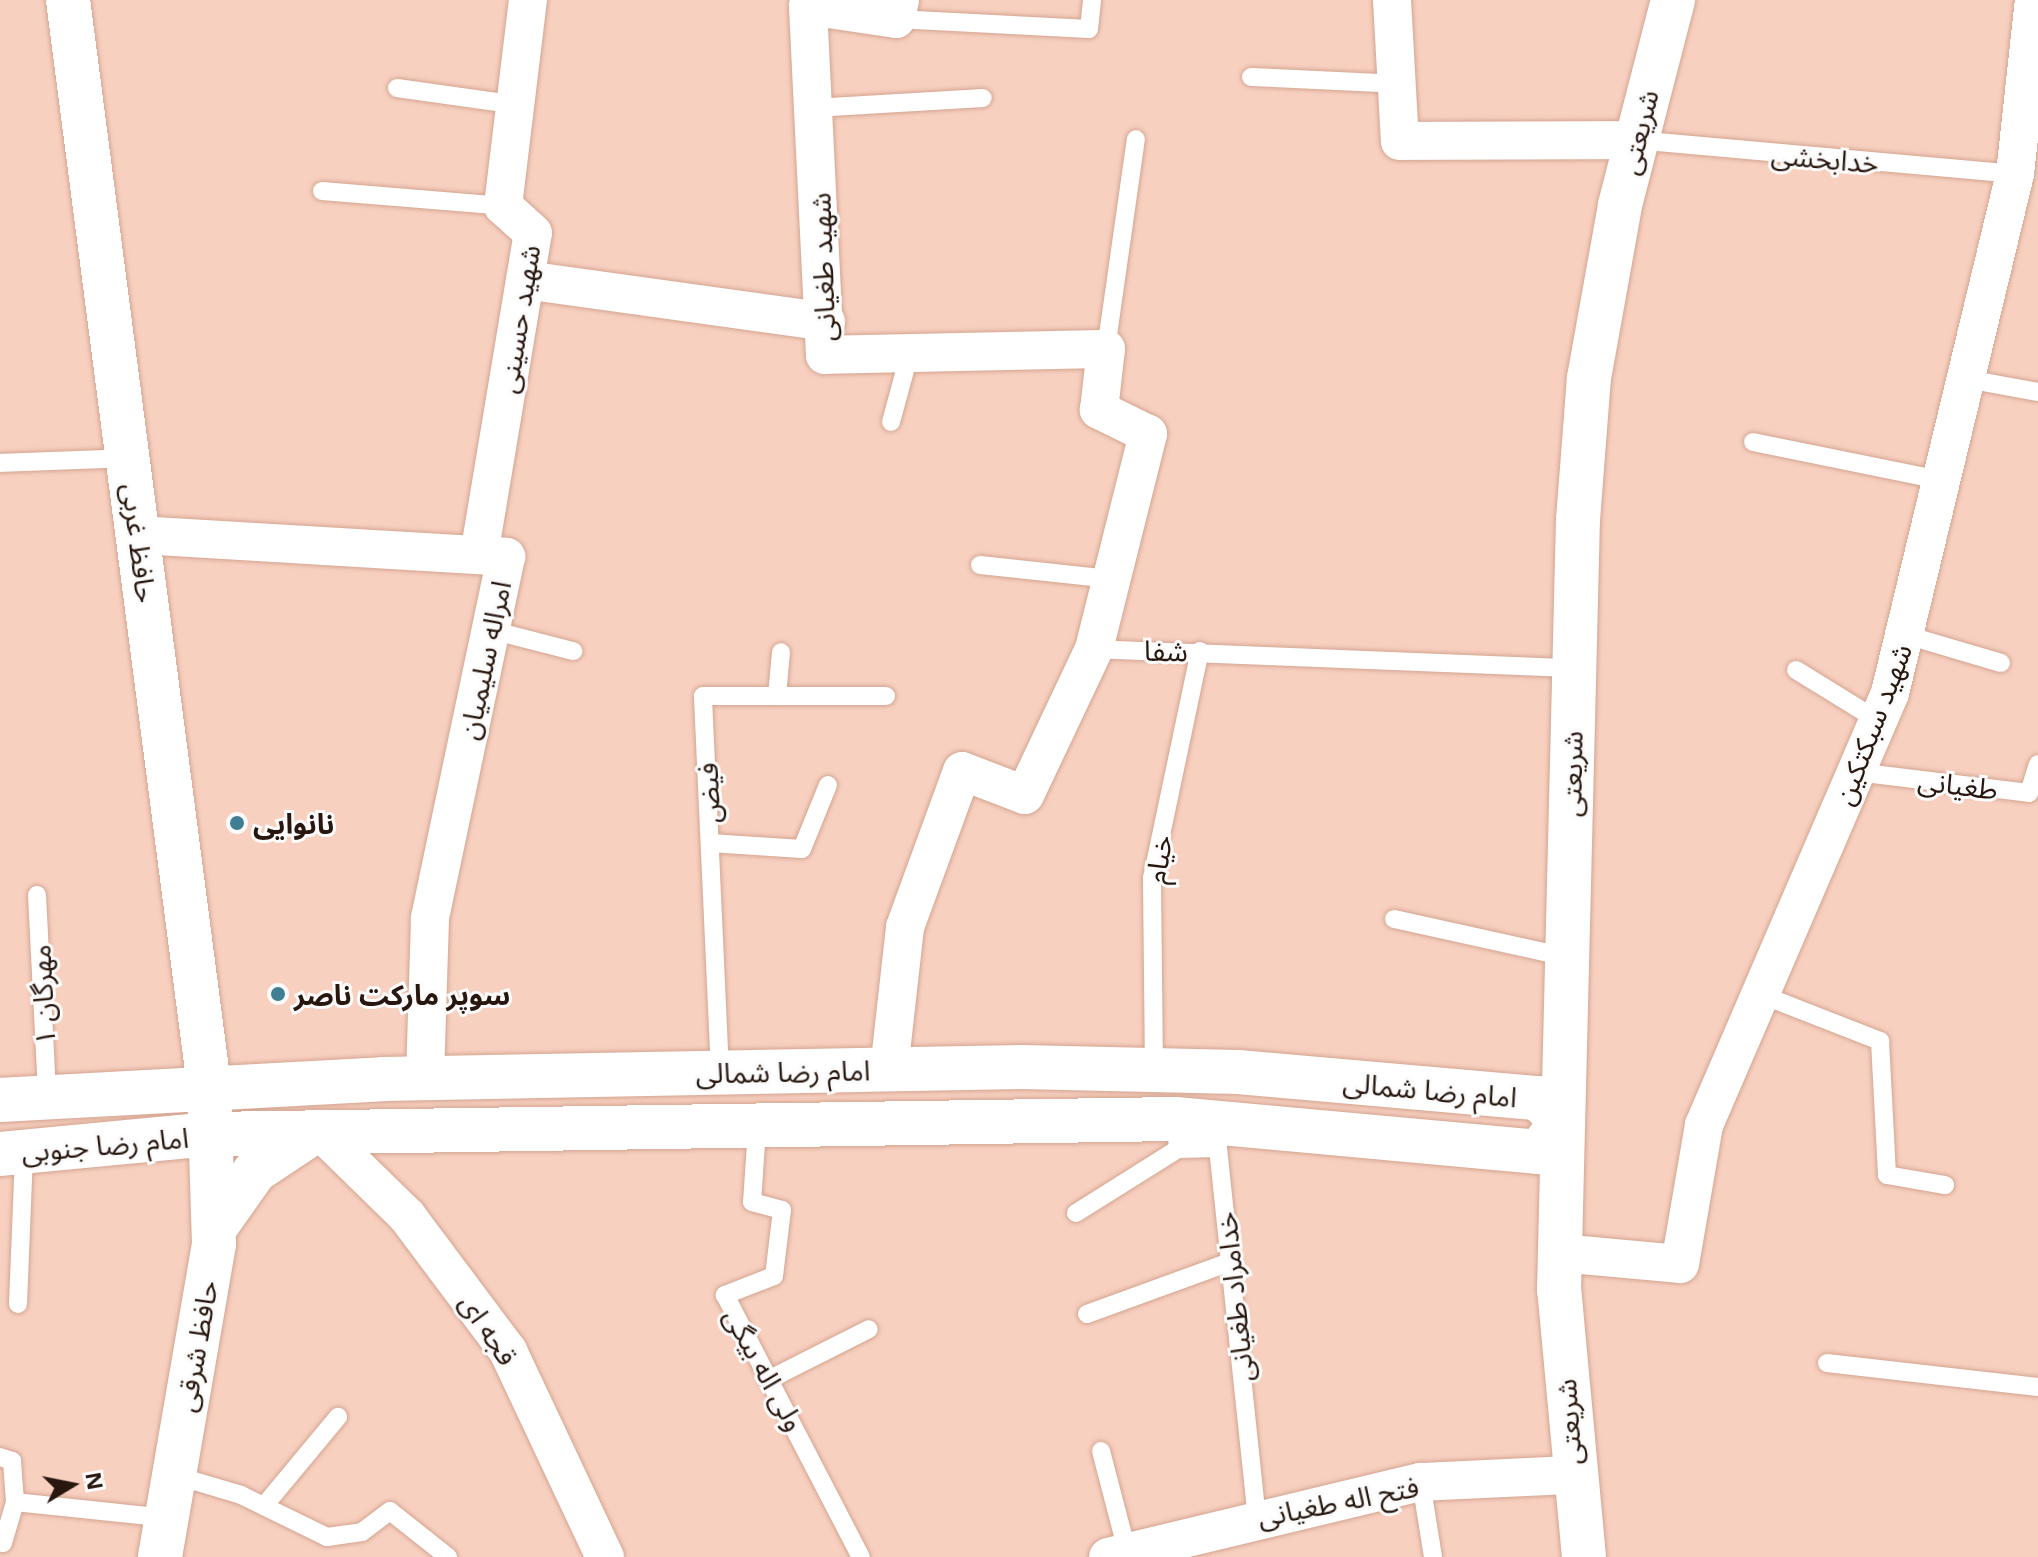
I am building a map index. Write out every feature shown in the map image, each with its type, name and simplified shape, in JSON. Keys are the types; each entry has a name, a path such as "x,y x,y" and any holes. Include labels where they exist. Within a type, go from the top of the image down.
{"street":[{"name":"حافظ غربی","path":"68,0 204,1022 211,1134"},
{"name":"شهید حسینی","path":"479,555 533,233 503,206 518,105 528,0"},
{"path":"1392,0 1400,141 1636,140"},
{"name":"شریعتی","path":"1584,1557 1572,1475 1559,1253 1574,668 1589,378 1636,140 1673,0"},
{"name":"شهید سبکتکین","path":"1559,1253 1680,1264 1704,1125 1879,721 1906,635 2015,174 2034,0"},
{"name":"شهید طغیانی","path":"898,10 808,6 826,322 825,355 1106,349"},
{"path":"525,280 826,322"},
{"path":"889,1070 905,927 962,771 1025,795 1094,649 1148,434 1099,410 1106,349"},
{"name":"امراله سلیمیان","path":"139,535 506,557 430,919 425,1080"},
{"path":"204,1022 248,1065 283,1083 266,1134"},
{"name":"امام رضا شمالی","path":"209,1086 720,1072 1154,1071 1538,1098 1561,1121 1539,1152 1177,1134 757,1129 211,1134"},
{"name":"امام رضا جنوبی","path":"1,1095 209,1086"},
{"name":"امام رضا جنوبی","path":"12,1153 211,1134"},
{"name":"حافظ شرقی","path":"163,1537 214,1229 211,1134"},
{"path":"214,1229 247,1179 316,1135"},
{"name":"قجه ای","path":"316,1135 407,1216 508,1351 605,1557"},
{"name":"فتح اله طغیانی","path":"1118,1554 1257,1516 1421,1482 1572,1475"}],"lane":[{"path":"898,10 1089,29 1092,0"},
{"path":"1251,77 1397,84"},
{"path":"397,88 518,105"},
{"path":"814,108 983,98"},
{"path":"1106,349 1136,139"},
{"name":"خدابخشی","path":"1636,140 2015,174"},
{"path":"322,191 503,206"},
{"path":"891,422 910,352"},
{"path":"1967,379 2038,392"},
{"path":"1753,442 1944,481"},
{"path":"0,463 129,458"},
{"path":"980,565 1112,579"},
{"path":"491,630 573,651"},
{"path":"1906,635 2001,663"},
{"name":"شفا","path":"1094,649 1574,668"},
{"name":"خیام","path":"1154,1071 1152,878 1200,651"},
{"path":"777,696 781,652"},
{"path":"1796,670 1879,721"},
{"name":"فیض","path":"720,1072 703,696 886,696"},
{"name":"طغیانی","path":"1856,772 2029,793 2038,764"},
{"path":"710,843 802,849 828,785"},
{"name":"مهرگان ۱","path":"37,895 47,1095"},
{"path":"1394,919 1567,957"},
{"path":"1762,995 1880,1041 1887,1175 1945,1185"},
{"name":"ولی اله بیگی","path":"757,1129 752,1202 782,1210 774,1276 725,1295 774,1377 861,1557"},
{"path":"1076,1213 1177,1134"},
{"name":"خدامراد طغیانی","path":"1177,1134 1218,1148 1257,1516"},
{"path":"12,1153 18,1304"},
{"path":"1087,1314 1230,1262"},
{"path":"774,1377 869,1329"},
{"path":"1827,1363 2038,1387"},
{"path":"264,1506 338,1417"},
{"path":"1101,1451 1118,1554"},
{"path":"0,1457 12,1461 15,1502 3,1543"},
{"path":"174,1475 264,1506 327,1537 362,1532 390,1511 448,1557"},
{"path":"1421,1482 1433,1557"},
{"path":"15,1502 163,1537"},
{"path":"325,1557 327,1537"}],"place":[{"name":"نانوایی","path":"237,823"},
{"name":"سوپر مارکت ناصر","path":"278,994"}]}
